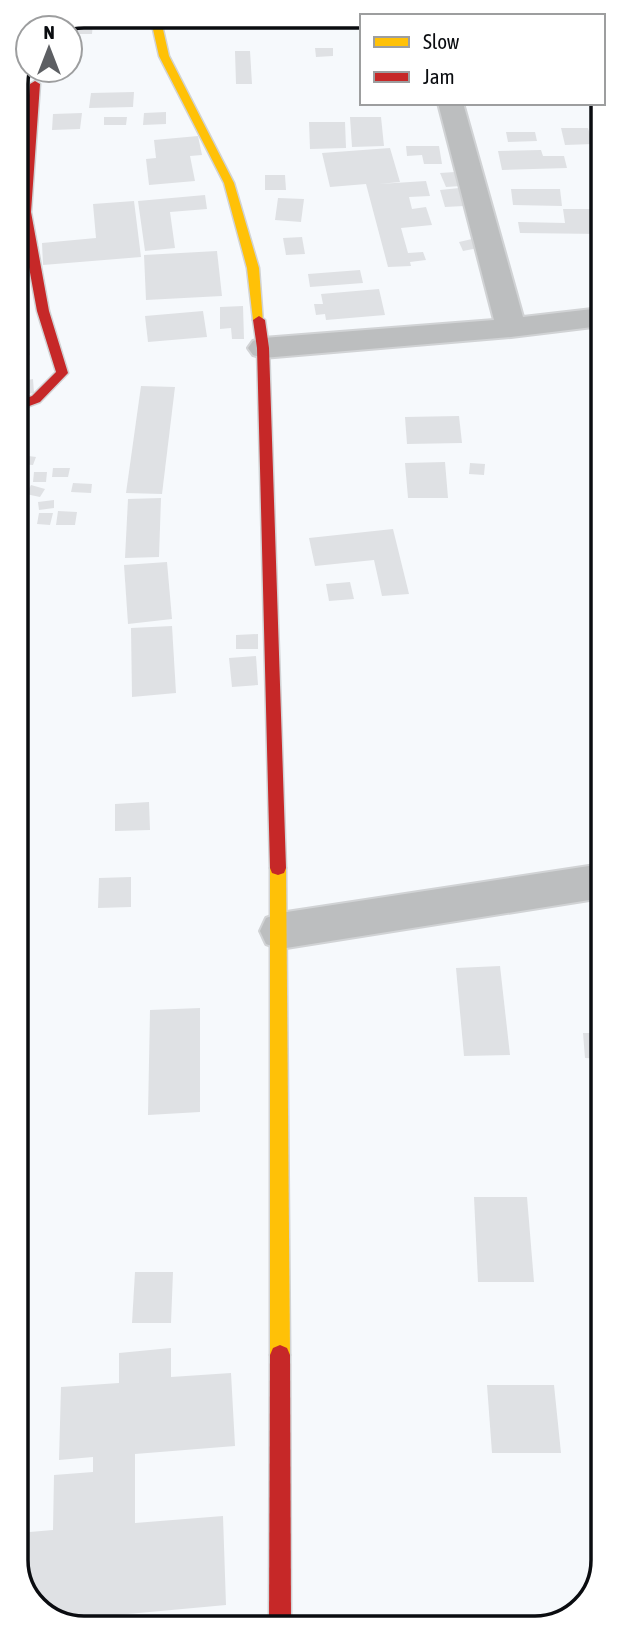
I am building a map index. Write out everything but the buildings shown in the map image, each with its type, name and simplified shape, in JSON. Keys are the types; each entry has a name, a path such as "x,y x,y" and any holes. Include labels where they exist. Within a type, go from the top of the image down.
{"street":[{"path":"158,28 164,56 229,183 254,268 263,348 280,931 280,1616"},
{"path":"28,174 35,84"},
{"path":"451,105 511,328"},
{"path":"28,228 43,311 62,373 50,388 28,404"},
{"path":"263,348 511,328 591,318"},
{"path":"280,931 591,883"}],"traffic: slow":[{"path":"158,28 164,56 229,183 253,268 259,320"},
{"path":"278,868 280,1355"}],"traffic: jam":[{"path":"28,174 35,84"},
{"path":"28,228 43,311 62,373 36,399 28,402"},
{"path":"259,320 263,348 278,868"},
{"path":"280,1355 280,1616"}]}
